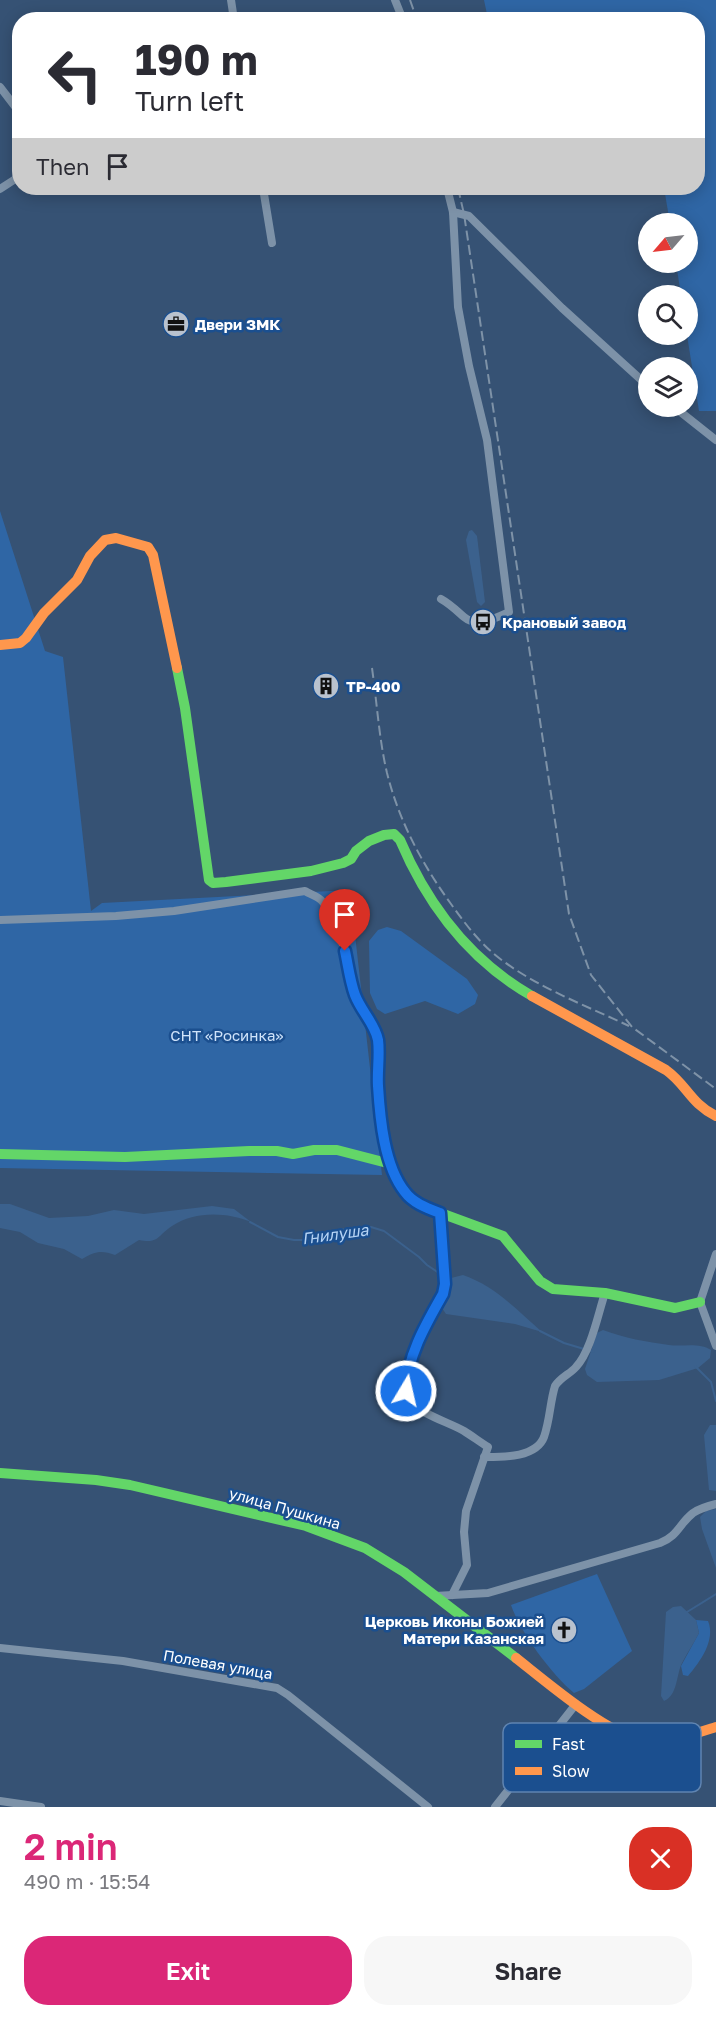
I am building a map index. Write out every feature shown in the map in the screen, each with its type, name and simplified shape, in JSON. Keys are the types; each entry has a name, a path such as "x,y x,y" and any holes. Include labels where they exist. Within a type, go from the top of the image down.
{"street":[{"path":"0,87 12,103"},
{"path":"264,195 272,243"},
{"path":"441,600 449,603 466,619 479,622 509,612 486,440 468,366 458,307 453,213 449,195"},
{"path":"453,213 470,216 562,308 638,377"},
{"path":"687,417 716,440"},
{"path":"0,645 20,643 26,638 44,613 77,580 90,556 105,540 116,538 148,547 153,555 177,664 209,880 213,883 323,868 351,859 356,851 374,839 394,834 400,840 425,893 469,946 501,975 525,992 620,1043 670,1073 684,1085 700,1107 716,1116"},
{"path":"0,920 116,916 174,911 305,891 321,899 333,917 345,951 355,994 378,1041 378,1085 385,1145 404,1191 428,1209 503,1236 540,1281 553,1289 605,1293 675,1308 700,1302"},
{"path":"0,1154 125,1156 276,1151 293,1154 314,1150 336,1150 391,1164"},
{"path":"440,1213 445,1284 443,1294 415,1348 406,1377 406,1391 415,1407 464,1431 488,1447 466,1511 464,1532 467,1565 452,1595"},
{"path":"716,1254 700,1302 716,1346"},
{"path":"484,1457 510,1457 522,1454 533,1449 543,1440 555,1386 576,1367 584,1356 605,1293"},
{"name":"улица Пушкина","path":"0,1473 96,1480 130,1485 306,1526 365,1548 404,1572 604,1723"},
{"path":"435,1596 488,1593 660,1543 675,1535 692,1514 701,1508 716,1504"},
{"name":"Полевая улица","path":"0,1648 123,1661 277,1688 428,1807"},
{"path":"561,1723 576,1704"},
{"name":"улица Пушкина","path":"701,1732 716,1727"},
{"path":"495,1807 507,1792"},
{"path":"0,1801 41,1807"}],"green space":[{"path":"484,0 716,0 716,411 699,411 698,357 690,357 689,345 698,345 698,285 679,285 678,273 698,273 698,213 668,213 665,195 705,195 705,12 487,12"},
{"name":"СНТ «Росинка»","path":"0,511 45,651 63,657 91,911 102,903 350,890 382,1175 0,1168"},
{"path":"387,927 401,931 467,979 478,995 475,1004 458,1014 425,1001 385,1014 377,1009 370,993 369,941 378,930"},
{"path":"597,1574 632,1651 584,1689 574,1693 538,1652 515,1616 511,1605"},
{"path":"696,1620 708,1621 710,1636 706,1650 688,1676 683,1675 681,1666 699,1633"}],"shaded area":[{"path":"472,530 477,536 485,602 481,606 477,602 466,540 469,531"},
{"path":"0,1204 10,1204 49,1218 88,1216 114,1210 144,1214 212,1206 234,1209 251,1222 221,1215 191,1218 172,1226 154,1240 139,1240 115,1255 98,1252 82,1259 64,1249 38,1243 20,1232 0,1228"},
{"path":"463,1275 495,1292 542,1332 515,1324 446,1314 442,1308 448,1299 451,1278"},
{"path":"603,1330 652,1343 701,1346 711,1350 710,1358 698,1368 659,1380 597,1382 587,1375 585,1369 597,1333"},
{"path":"710,1425 716,1425 716,1491 709,1490 704,1435"},
{"path":"716,1509 716,1568 700,1517 706,1511"},
{"path":"681,1606 696,1620 699,1633 682,1663 672,1694 664,1701 661,1696 666,1612 673,1607"}],"waterway":[{"name":"Гнилуша","path":"250,1222 278,1237 294,1240 308,1240 337,1230 371,1227 384,1231 442,1275"},
{"name":"Гнилуша","path":"540,1331 564,1343 594,1352"},
{"path":"695,1366 711,1382 716,1401"},
{"path":"687,1612 716,1594"}],"railway":[{"path":"410,0 414,12"},
{"path":"460,195 569,914 591,975 632,1027 716,1089"},
{"path":"372,668 382,747 392,791 413,842 451,904 481,942 518,971 564,996 629,1026"}],"traffic: fast":[{"path":"177,668 185,708 209,880 213,883 226,882 311,871 343,863 351,859 356,851 369,841 394,834 400,840 437,909 453,929 489,966 532,996"},
{"path":"0,1154 125,1157 249,1151 277,1151 293,1154 314,1150 337,1150 391,1164 404,1191 410,1198 427,1208 503,1236 540,1281 553,1289 605,1293 675,1308 700,1302"},
{"path":"0,1473 96,1480 130,1485 306,1526 365,1548 404,1572 516,1658"}],"traffic: slow":[{"path":"0,645 20,643 26,638 44,613 77,580 90,556 105,540 116,538 148,547 153,555 177,668"},
{"path":"532,996 666,1070 694,1100 716,1116"},
{"path":"516,1658 603,1723"},
{"path":"701,1732 716,1727"}],"place":[{"name":"Двери ЗМК","path":"176,324"},
{"name":"Крановый завод","path":"483,622"},
{"name":"ТР-400","path":"326,686"},
{"name":"Церковь Иконы Божией Матери Казанская","path":"564,1630"}],"route":[{"path":"345,951 355,994 378,1041 378,1085 385,1145 394,1174 411,1198 428,1209 440,1213 445,1284 443,1294 415,1348 406,1377 406,1391"}]}
